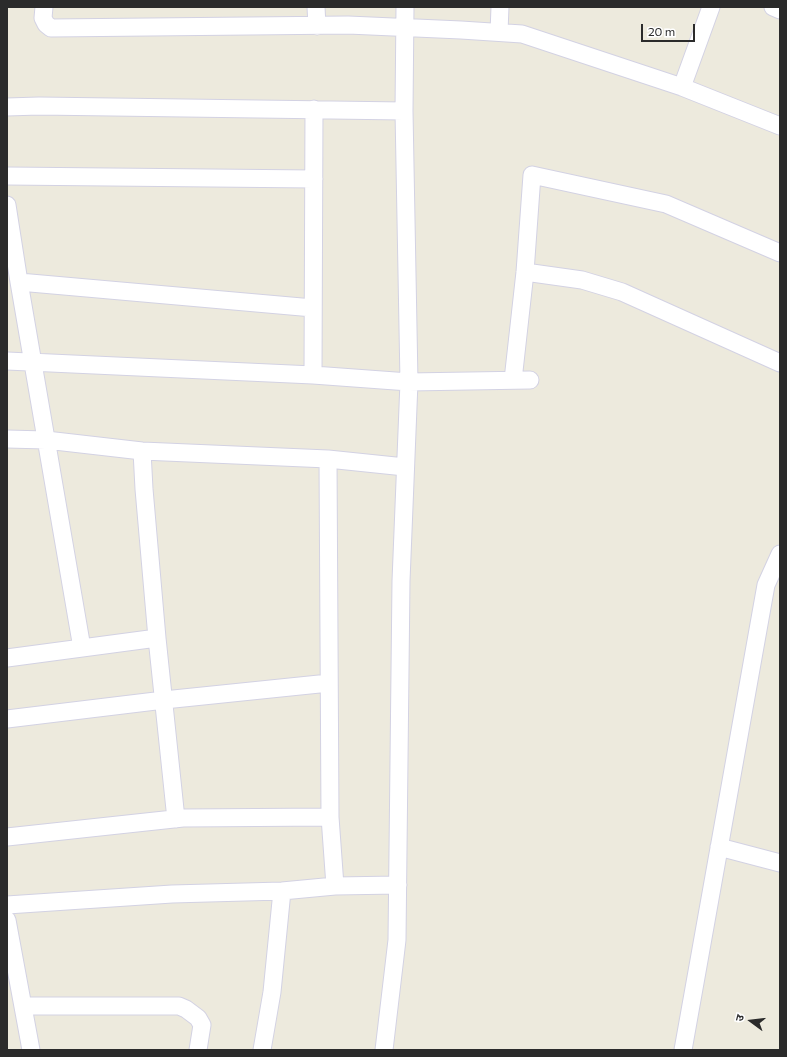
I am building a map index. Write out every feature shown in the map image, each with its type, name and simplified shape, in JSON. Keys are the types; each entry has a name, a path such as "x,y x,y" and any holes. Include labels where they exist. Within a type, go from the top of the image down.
{"street":[{"path":"44,7 43,18 46,24 52,28 317,26 405,27 522,34 682,87 780,126"},
{"path":"316,7 317,26"},
{"path":"384,1050 398,940 401,581 409,382 404,111 404,7"},
{"path":"499,32 500,7"},
{"path":"682,87 711,7"},
{"path":"773,7 780,10"},
{"path":"7,107 39,106 404,111"},
{"path":"313,375 314,109"},
{"path":"513,380 526,272 532,174 666,204 780,254"},
{"path":"7,176 314,179"},
{"path":"7,205 32,362 82,648"},
{"path":"526,272 582,280 622,292 780,364"},
{"path":"19,282 313,308"},
{"path":"7,361 313,375 409,382 530,380"},
{"path":"7,439 46,440 142,451 328,459 405,467"},
{"path":"142,451 157,638 176,819"},
{"path":"328,459 330,817 335,886"},
{"path":"682,1050 766,586 780,554"},
{"path":"7,658 157,638"},
{"path":"7,718 329,683"},
{"path":"7,837 176,819 330,817"},
{"path":"719,847 780,863"},
{"path":"7,905 172,894 282,891 335,886 398,885"},
{"path":"262,1050 272,992 282,891"},
{"path":"7,920 31,1050"},
{"path":"23,1006 179,1006 186,1009 198,1018 202,1025 198,1050"}]}
